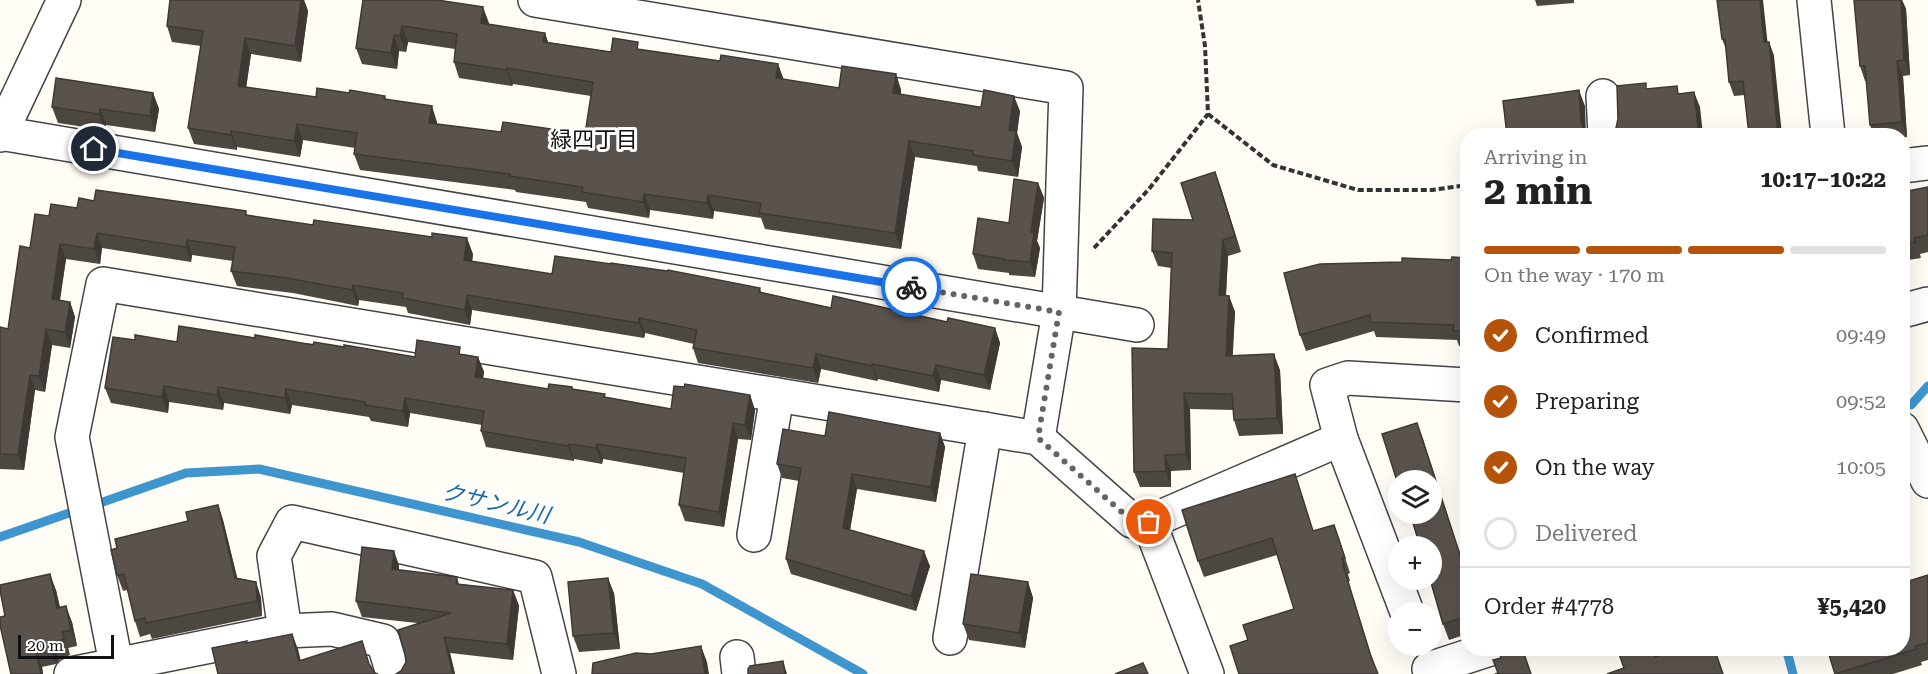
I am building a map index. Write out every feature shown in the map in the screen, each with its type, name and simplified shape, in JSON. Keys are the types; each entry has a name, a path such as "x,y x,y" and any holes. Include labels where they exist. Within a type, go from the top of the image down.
{"street":[{"path":"64,0 0,134 1059,298 1137,325"},
{"path":"535,0 1066,88 1059,298 1038,438"},
{"path":"1814,0 1827,128"},
{"path":"1603,96 1605,128"},
{"path":"1910,165 1928,163"},
{"path":"118,670 72,437 103,284 1038,438 1132,521 1149,522 1341,439"},
{"path":"1910,309 1928,304"},
{"path":"1403,602 1341,439 1327,385 1348,378 1460,385"},
{"path":"754,535 777,395"},
{"path":"950,638 985,429"},
{"path":"1910,445 1928,481"},
{"path":"285,631 274,556 292,522 535,577 559,674"},
{"path":"1149,522 1207,674"},
{"path":"71,674 201,661 285,631 332,629 383,641 393,674"},
{"path":"1427,663 1460,656"}],"path":[{"path":"1059,298 1208,114 1205,46 1198,0"},
{"path":"1208,114 1273,165 1358,190 1432,190 1460,186"}],"building":[{"path":"170,0 301,0 295,46 245,38 238,86 316,97 317,88 349,93 350,90 385,96 384,99 432,106 429,123 501,132 503,122 585,134 593,82 454,62 457,34 402,26 400,36 394,35 391,53 356,48 363,0 437,0 483,7 481,23 545,33 543,42 611,52 613,38 638,42 637,49 720,61 721,55 778,64 776,78 839,88 842,66 896,74 893,93 979,107 981,107 984,90 1014,96 1009,130 1016,131 1012,161 973,155 973,151 909,141 895,233 759,213 761,203 708,195 707,203 644,194 643,202 582,192 583,187 510,176 510,174 354,154 357,133 297,124 294,141 231,131 231,135 188,128 203,31 167,26"},
{"path":"1717,0 1760,0 1764,42 1769,42 1777,128 1748,128 1743,81 1729,82 1725,39 1722,39"},
{"path":"1854,0 1901,0 1904,60 1897,61 1902,122 1870,125 1865,66 1860,66"},
{"path":"56,78 153,93 150,116 100,109 99,114 52,107"},
{"path":"1646,83 1646,89 1677,86 1678,94 1694,92 1698,128 1616,128 1617,86"},
{"path":"1579,90 1583,128 1506,128 1503,101"},
{"path":"1215,172 1235,236 1223,240 1219,295 1229,296 1226,356 1274,354 1277,418 1234,420 1232,394 1184,393 1186,454 1165,455 1166,471 1134,472 1132,348 1168,349 1172,253 1152,251 1153,219 1193,220 1181,183"},
{"path":"1014,179 1038,183 1031,232 1034,233 1030,262 973,254 978,218 1009,223"},
{"path":"1928,187 1928,235 1914,238 1915,242 1910,243 1910,190"},
{"path":"96,190 246,211 246,215 313,225 314,220 432,237 432,233 467,238 464,260 552,274 555,256 668,270 760,288 759,292 831,308 833,296 947,322 948,318 995,328 984,375 936,365 933,376 816,354 813,368 693,348 697,330 639,318 639,323 467,295 465,310 402,298 403,293 353,285 352,290 231,271 235,247 187,240 186,247 97,233 94,249 60,244 52,299 70,302 65,332 46,329 39,376 30,375 18,455 0,454 0,327 8,329 20,246 30,248 35,214 49,216 51,204 77,208 79,198 94,201"},
{"path":"1452,257 1460,258 1460,332 1453,331 1454,325 1370,322 1370,315 1300,335 1284,273 1320,264 1402,262 1402,258 1451,260"},
{"path":"179,326 313,345 314,342 344,347 344,345 415,357 417,340 460,347 459,354 478,357 475,377 548,389 549,384 572,387 572,389 605,394 604,397 671,409 674,386 684,387 685,384 750,395 745,425 733,423 719,512 679,505 686,458 597,444 596,448 569,444 568,446 481,431 484,411 405,398 403,411 365,405 365,402 286,389 285,398 218,387 217,395 164,386 162,397 105,388 113,337 135,340 135,335 177,342"},
{"path":"829,412 940,433 931,487 852,474 843,528 924,551 911,596 786,559 801,468 777,464 783,429 825,436"},
{"path":"1417,423 1432,470 1394,470 1382,434"},
{"path":"1295,474 1313,531 1334,525 1345,558 1342,558 1343,565 1378,674 1239,674 1230,646 1248,640 1243,625 1294,609 1272,538 1198,561 1182,510"},
{"path":"1442,500 1460,555 1460,618 1443,624 1442,602 1437,602 1433,590 1442,590 1442,536 1417,536 1413,524 1442,524"},
{"path":"218,505 235,578 256,582 257,601 146,623 145,618 135,621 124,574 117,575 111,550 117,548 115,539 188,521 186,512"},
{"path":"362,547 394,551 392,569 457,577 456,584 513,590 507,644 444,637 453,674 396,674 401,671 406,662 398,630 451,613 356,601"},
{"path":"50,574 57,608 66,606 71,630 62,632 64,639 50,648 36,651 41,674 11,674 0,625 0,617 5,616 0,585"},
{"path":"971,574 1028,582 1019,633 963,624"},
{"path":"1928,575 1928,643 1915,646 1916,649 1910,651 1910,581"},
{"path":"608,578 614,633 573,636 568,582"},
{"path":"292,634 299,661 362,641 369,664 378,674 218,674 212,648"},
{"path":"701,646 705,674 592,674 593,663 636,653 651,654"},
{"path":"1500,656 1525,656 1531,674 1495,674 1498,673 1493,660 1501,658"},
{"path":"1620,656 1717,656 1723,674 1607,674 1624,668"},
{"path":"1829,656 1893,656 1835,674"},
{"path":"783,661 785,674 748,674 750,666"},
{"path":"1143,663 1148,674 1115,674"}],"waterway":[{"name":"クサンル川","path":"1911,405 1928,386"},
{"name":"クサンル川","path":"100,503 186,473 259,469 579,542 702,584 863,674"},
{"name":"クサンル川","path":"0,537 72,512"},
{"name":"クサンル川","path":"1788,656 1793,674"}],"way so far":[{"path":"911,287 1059,312 1038,438 1132,521 1149,522"}],"district":[{"name":"緑四丁目","path":"594,139"}],"route":[{"path":"94,149 911,287"}]}
